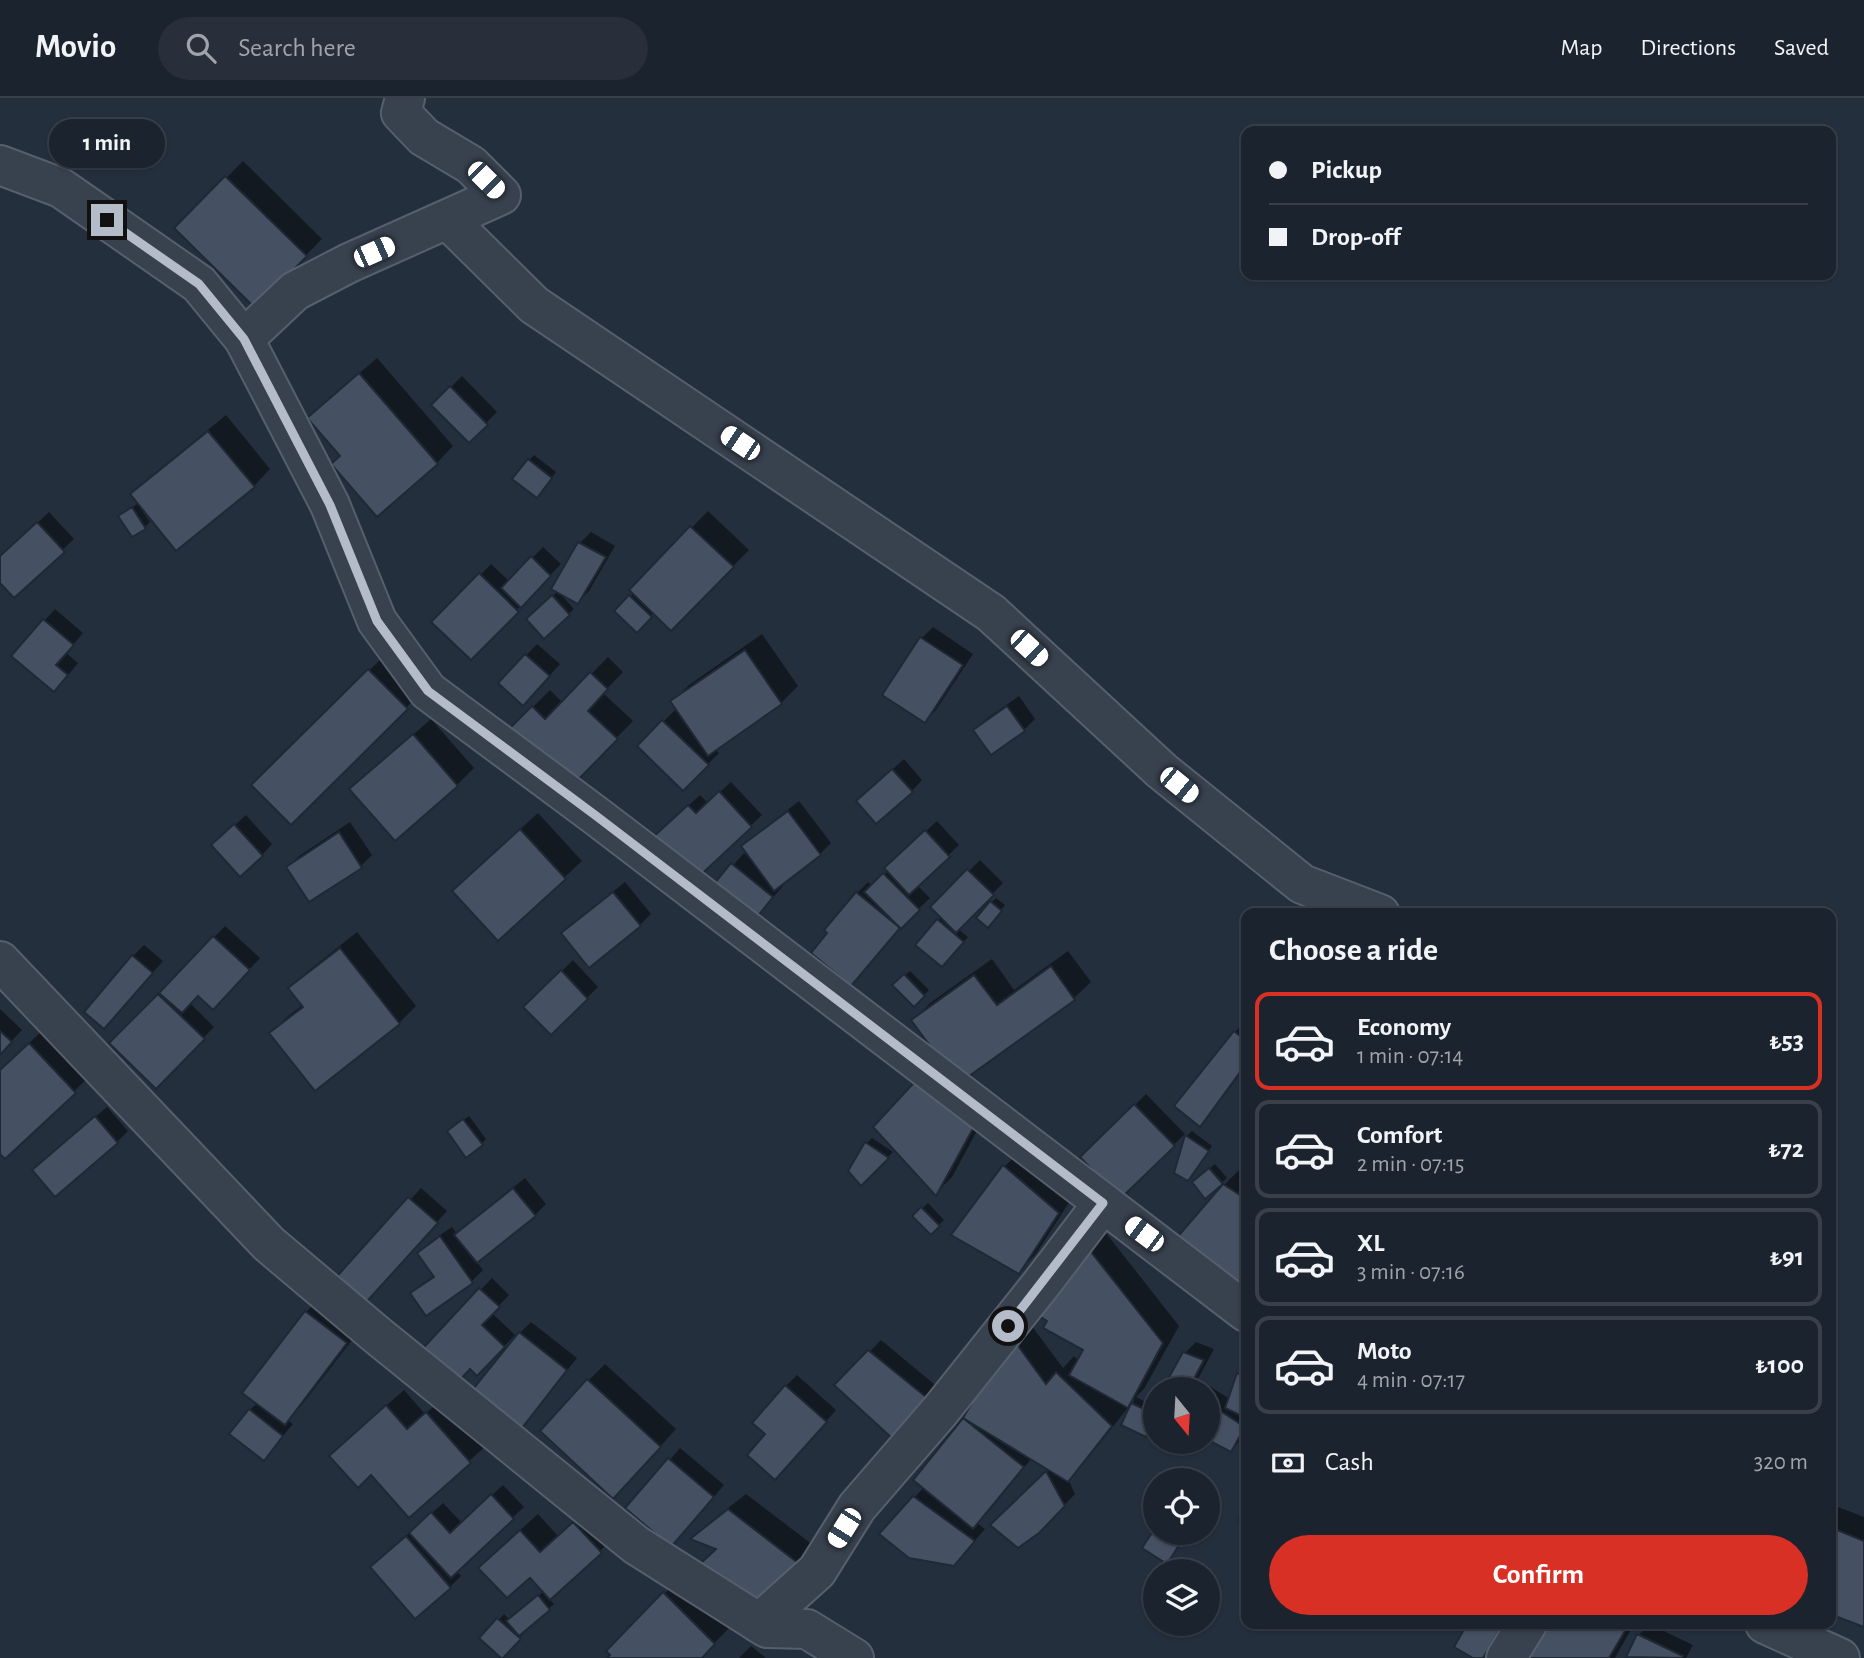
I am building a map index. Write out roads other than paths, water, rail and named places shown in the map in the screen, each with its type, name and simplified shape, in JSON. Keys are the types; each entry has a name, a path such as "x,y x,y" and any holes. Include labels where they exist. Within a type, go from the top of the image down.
{"street":[{"path":"244,339 295,291 349,263 501,195 471,166 424,137 401,113 405,98"},
{"path":"0,165 61,188 199,284 244,339 330,505 377,621 428,691 595,815 1241,1308"},
{"path":"449,220 534,305 991,613 1162,771 1302,884 1364,908"},
{"path":"0,961 269,1244 377,1335 636,1545 767,1628 807,1629 854,1658"},
{"path":"759,1623 817,1572 857,1507 948,1401 1103,1203"},
{"path":"1506,1658 1524,1629"},
{"path":"1776,1629 1840,1658"}]}
